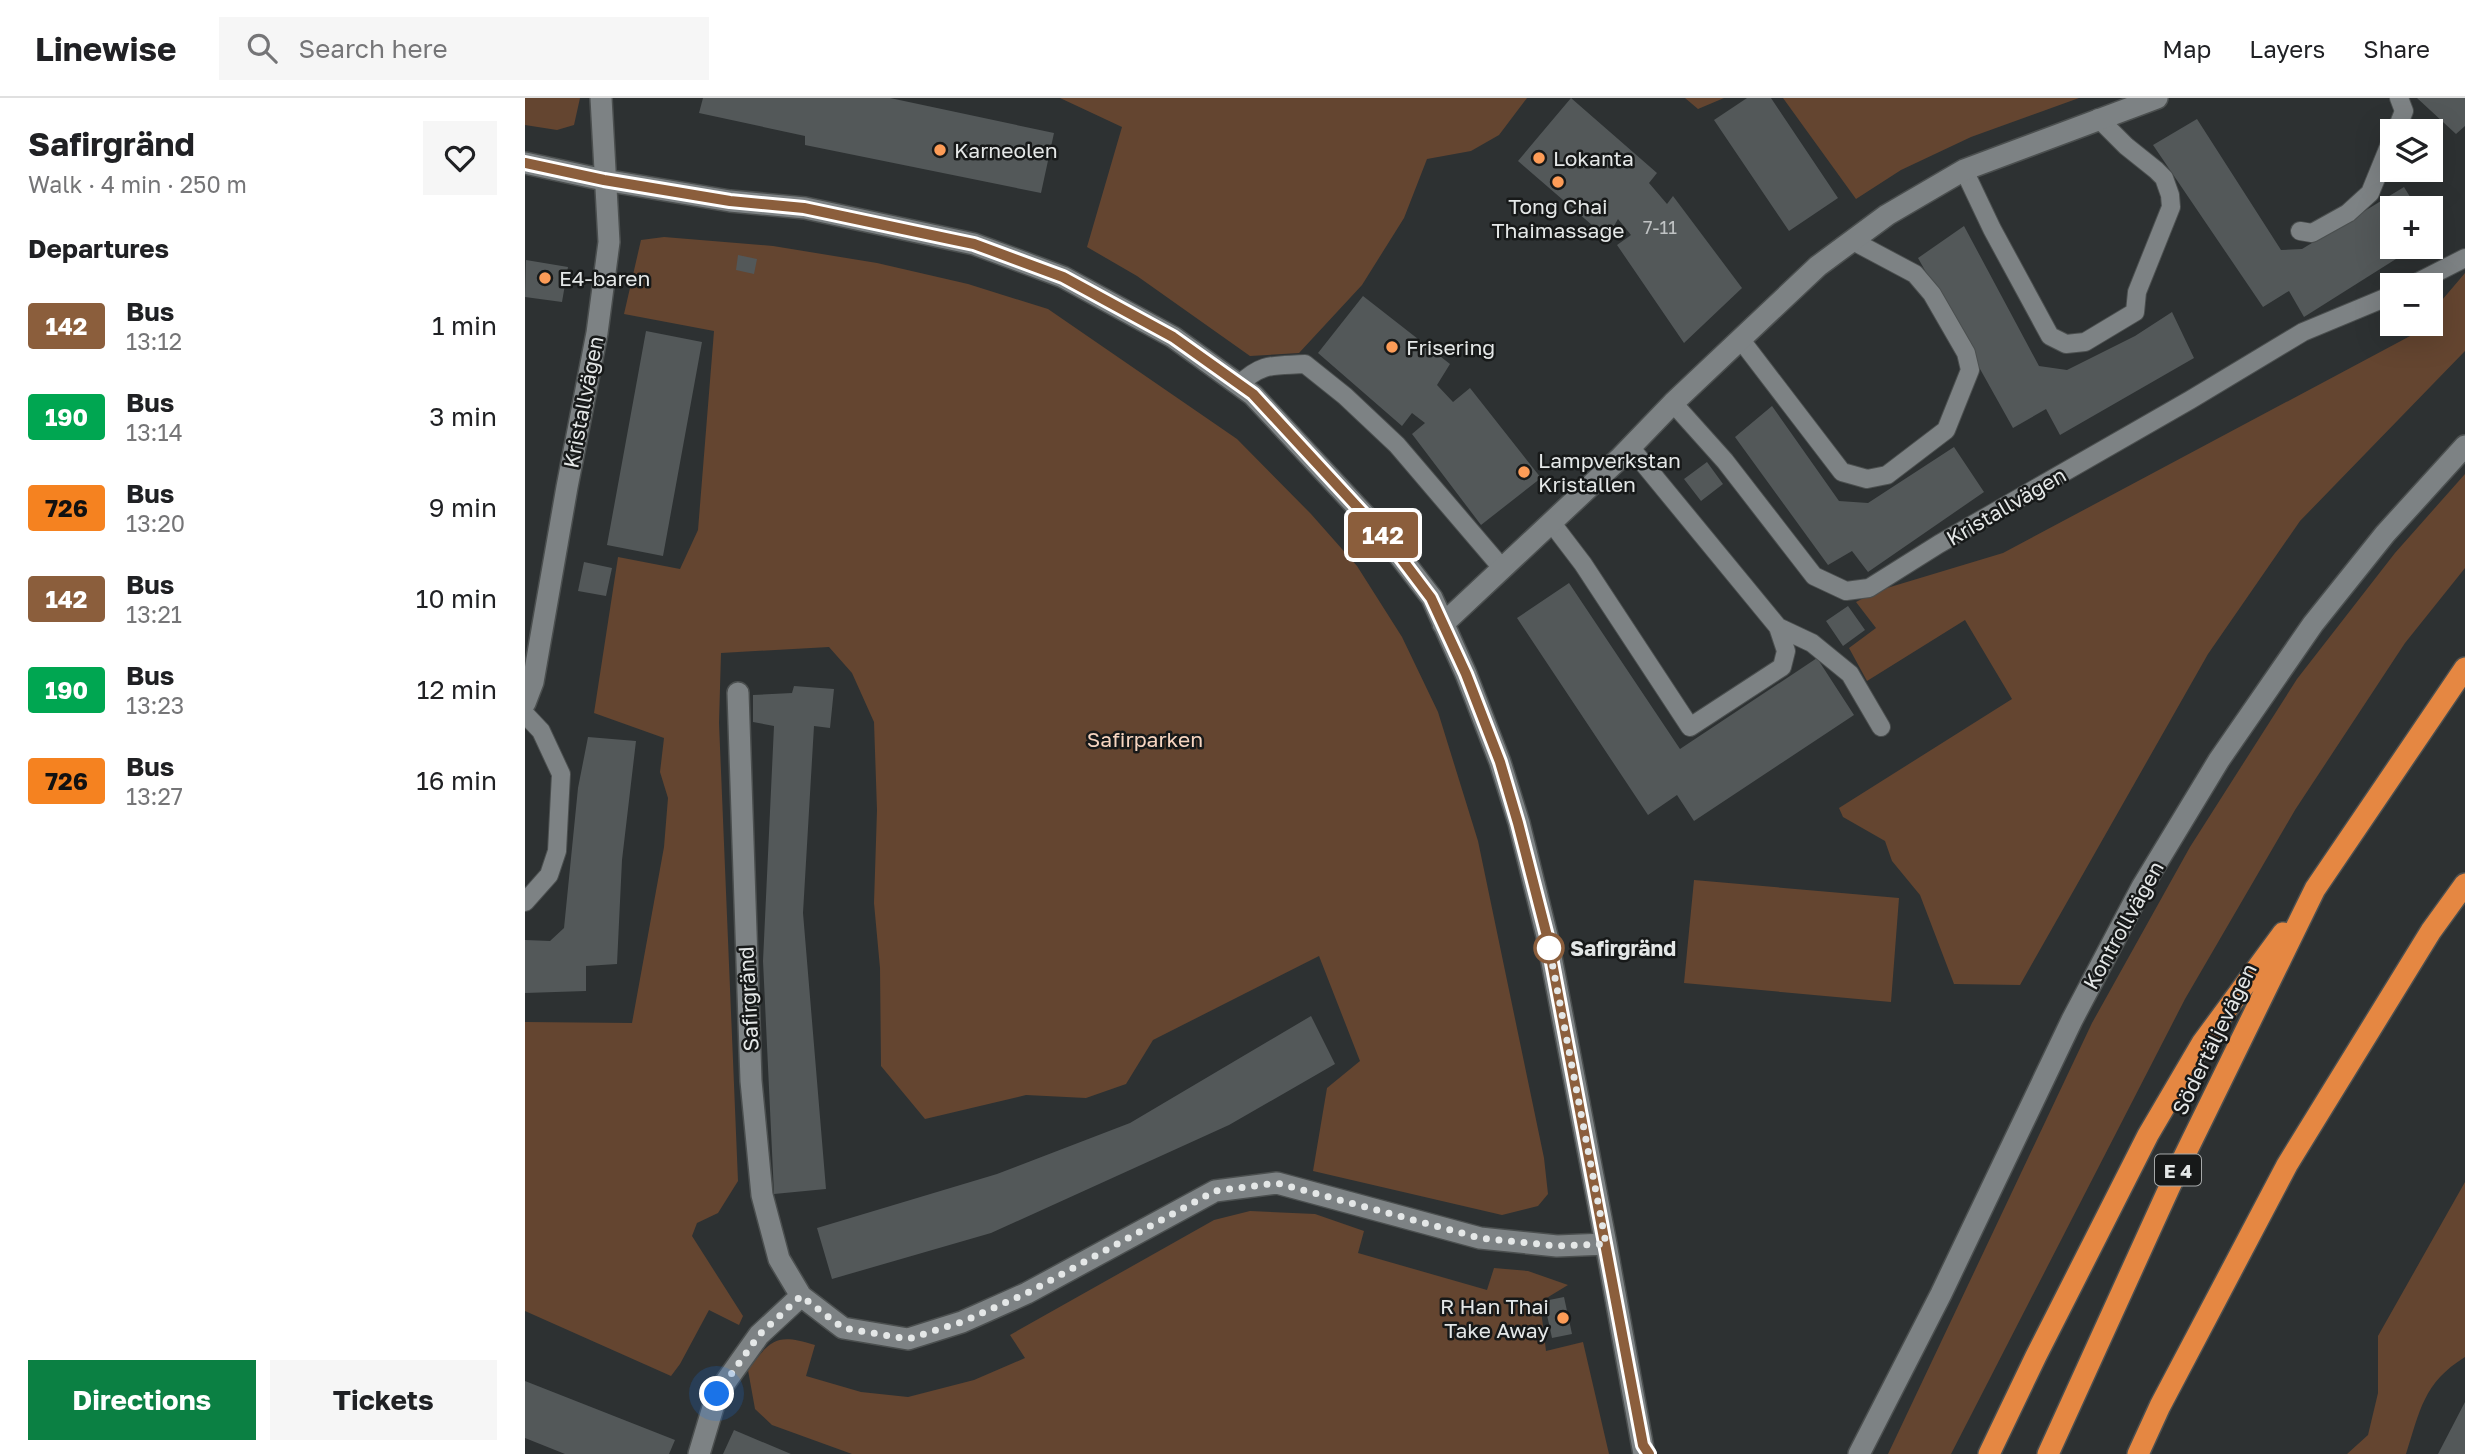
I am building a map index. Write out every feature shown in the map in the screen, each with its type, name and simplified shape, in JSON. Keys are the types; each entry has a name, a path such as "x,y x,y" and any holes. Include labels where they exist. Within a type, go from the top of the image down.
{"highway":[{"name":"Södertäljevägen","path":"2048,1454 2176,1173 2315,889 2465,668"},
{"path":"2138,1454 2160,1406 2287,1165 2431,931 2465,884"},
{"path":"1989,1454 2155,1123 2202,1042 2315,889"}],"street":[{"name":"Kristallvägen","path":"525,703 533,682 566,487 597,333 609,242 601,98"},
{"path":"1443,624 1818,266 1853,240 1887,215 1964,170 2157,98"},
{"path":"525,163 604,180 730,201 804,208 974,244 1063,277 1173,337 1253,394 1385,537 1431,598 1466,674 1500,762 1518,823 1547,936 1645,1451"},
{"name":"Kontrollvägen","path":"1859,1454 1941,1294 2072,1020 2142,887 2219,760 2313,624 2385,534 2465,446"},
{"name":"Safirgränd","path":"738,694 751,1068 762,1195 779,1259 801,1296 843,1328 908,1339 962,1322 1027,1293 1215,1191 1277,1183 1480,1238 1557,1246 1606,1244"},
{"path":"699,1454 717,1394 759,1335 801,1296"}],"lane":[{"path":"2399,98 2404,111 2401,119"},
{"path":"1964,170 1992,229 2050,336 2066,344 2085,342 2135,312 2137,292 2171,207 2164,178 2098,118"},
{"path":"2300,231 2312,233 2348,213 2370,193 2380,168"},
{"path":"1741,340 1842,472 1867,479 1887,475 1946,430 1970,370 1966,353 1932,294 1915,274 1853,240"},
{"path":"2436,273 2465,258"},
{"name":"Kristallvägen","path":"1674,404 1725,461 1814,576 1846,591 1868,588 2303,332 2380,300"},
{"path":"1239,385 1253,371 1264,367 1305,364 1345,396 1397,445 1502,568"},
{"path":"1551,522 1583,564 1690,727 1782,667 1786,651 1779,627 1630,447"},
{"path":"1779,627 1812,643 1850,674 1881,727"},
{"path":"525,714 541,731 561,774 557,851 549,875 525,902"}],"green space":[{"path":"525,98 580,98 574,125 557,130 525,125"},
{"path":"1060,98 1527,98 1499,135 1471,151 1427,159 1404,218 1362,285 1299,353 1250,356 1137,276 1087,247 1122,127"},
{"path":"1685,98 1724,98 1698,109"},
{"path":"1783,98 2079,98 1971,137 1901,170 1856,199"},
{"name":"Safirparken","path":"664,237 773,246 877,263 968,284 1048,309 1237,439 1311,514 1357,566 1402,637 1438,712 1478,841 1544,1158 1548,1194 1538,1206 1502,1215 1313,1171 1327,1088 1360,1061 1319,956 1153,1040 1126,1084 1086,1098 1026,1095 925,1119 881,1066 880,968 874,903 877,810 874,722 852,673 829,647 721,653 719,723 738,1181 718,1213 697,1223 692,1236 743,1316 739,1325 709,1310 671,1376 525,1311 525,1022 632,1023 664,847 668,798 660,772 664,738 594,713 618,557 680,569 698,530 714,331 624,314 641,240"},
{"path":"2465,273 2465,351 2300,521 2208,654 2020,985 1954,984 1920,895 1892,861 1885,841 1843,817 1839,808 2012,699 1965,620 1867,681 1849,648 1876,628 1856,602 1877,591 2003,553 2410,336 2443,336 2443,299"},
{"path":"2465,474 2465,568 2405,643 2295,810 2185,999 1951,1454 1888,1454 2092,1023 2190,847 2297,679 2395,553"},
{"path":"1694,880 1899,898 1891,1002 1684,983"},
{"path":"2465,1182 2465,1357 2440,1377 2425,1399 2406,1454 2347,1454 2368,1435 2378,1393 2378,1336"},
{"path":"1250,1211 1315,1214 1364,1231 1358,1253 1487,1290 1494,1268 1528,1271 1568,1285 1540,1302 1546,1351 1583,1342 1609,1454 852,1454 772,1425 755,1409 748,1370 775,1341 791,1339 815,1345 806,1376 861,1392 908,1397 974,1380 1025,1358 1010,1335 1214,1220"}],"building":[{"name":"Karneolen","path":"703,98 890,98 1054,133 1041,193 805,145 805,136 699,113"},
{"path":"1571,98 1657,173 1649,183 1667,204 1673,196 1742,288 1684,343 1617,245 1631,235 1618,219 1607,238 1518,161"},
{"path":"1747,98 1771,98 1838,198 1789,231 1714,120"},
{"path":"2417,98 2465,98 2465,126 2456,134 2443,119"},
{"path":"2197,119 2281,250 2302,249 2380,202 2380,259 2396,259 2304,317 2289,291 2263,307 2153,145"},
{"path":"2404,187 2410,196 2389,196"},
{"path":"1964,226 2039,366 2067,370 2135,336 2172,312 2194,358 2060,435 2046,409 2013,428 1918,258"},
{"path":"738,255 757,259 754,274 736,270"},
{"path":"526,260 568,267 562,302 525,297"},
{"path":"1363,296 1450,364 1437,385 1453,402 1470,388 1541,478 1481,525 1412,434 1425,423 1412,413 1402,426 1318,353"},
{"path":"646,331 702,342 663,556 607,545"},
{"path":"1772,406 1839,501 1868,503 1954,447 1984,492 1868,572 1852,551 1828,565 1735,437"},
{"path":"1707,462 1723,484 1701,501 1684,479"},
{"path":"584,562 612,568 606,596 578,591"},
{"path":"1569,583 1680,749 1817,658 1854,715 1694,821 1677,795 1648,815 1517,618"},
{"path":"1848,606 1865,630 1843,646 1826,621"},
{"path":"794,686 834,689 830,728 814,726 803,913 826,1189 774,1194 763,961 774,726 753,722 753,695 792,693"},
{"path":"588,737 636,741 622,860 617,964 586,966 586,991 525,993 525,940 550,941 564,928 578,788"},
{"path":"1311,1016 1335,1064 1229,1125 991,1233 832,1279 817,1228 997,1174 1130,1123"},
{"path":"1564,1297 1572,1334 1552,1338 1544,1301"},
{"path":"525,1381 675,1440 669,1454 565,1454 525,1438"},
{"path":"2465,1402 2465,1454 2438,1454"},
{"path":"734,1430 791,1454 723,1454"}],"bus line":[{"name":"142","path":"525,163 604,180 730,201 804,208 974,244 1063,277 1173,337 1253,394 1385,537 1431,598 1466,674 1500,762 1518,823 1547,936 1643,1445 1649,1454"}],"place":[{"name":"Karneolen","path":"940,150"},
{"name":"Lokanta","path":"1539,158"},
{"name":"Tong Chai Thaimassage","path":"1558,182"},
{"name":"E4-baren","path":"545,278"},
{"name":"Frisering","path":"1392,347"},
{"name":"Lampverkstan Kristallen","path":"1524,472"},
{"name":"Safirgränd","path":"1549,948"},
{"name":"R Han Thai Take Away","path":"1563,1318"}],"route":[{"path":"717,1394 759,1335 801,1296 843,1328 908,1339 962,1322 1027,1293 1215,1191 1277,1183 1480,1238 1557,1246 1606,1244 1547,936 1549,948"}]}
